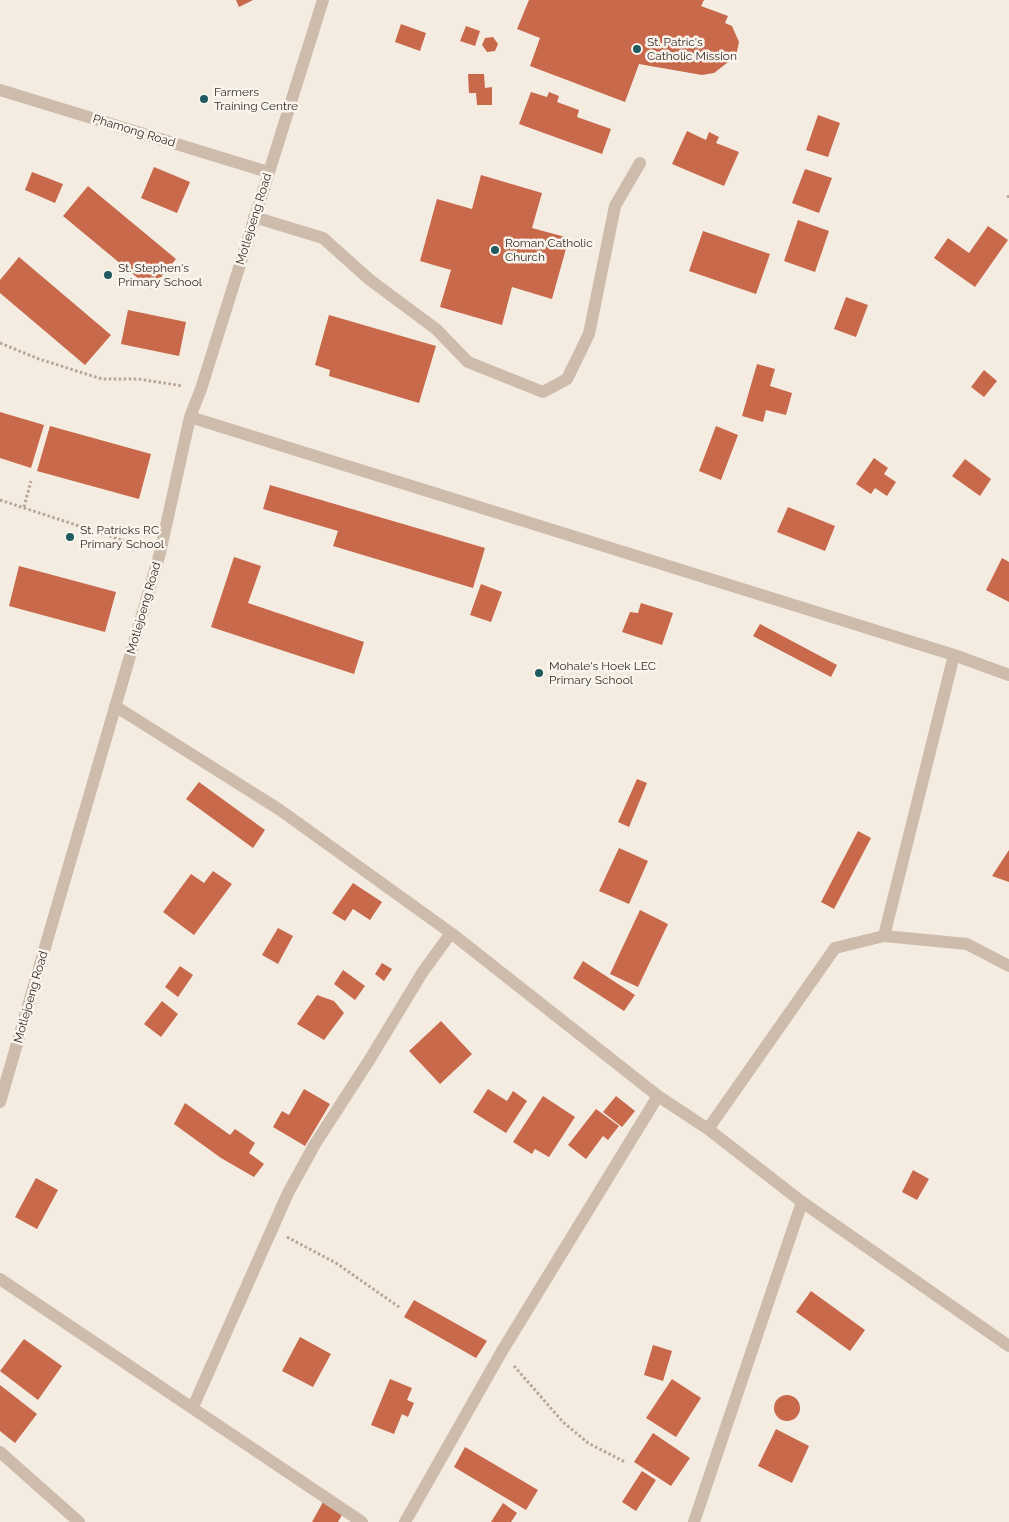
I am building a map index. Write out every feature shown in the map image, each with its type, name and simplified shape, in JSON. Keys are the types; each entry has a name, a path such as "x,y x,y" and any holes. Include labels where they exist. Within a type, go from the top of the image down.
{"street":[{"name":"Motlejoeng Road","path":"0,1102 160,553 190,417 201,389 323,0"},
{"name":"Phamong Road","path":"0,90 268,172"},
{"path":"254,217 323,238 370,280 436,329 468,362 543,392 566,379 589,334 615,206 640,163"},
{"path":"190,417 954,655 1009,675"},
{"path":"884,936 954,655"},
{"path":"115,706 280,810 451,932 658,1096 708,1129 802,1202 1009,1346"},
{"path":"193,1408 288,1193 315,1144 422,974 451,932"},
{"path":"708,1129 835,948 884,936 967,944 1009,966"},
{"path":"405,1522 502,1351 658,1096"},
{"path":"694,1522 802,1202"},
{"path":"0,1280 362,1522"},
{"path":"0,1452 79,1522"}],"path":[{"path":"0,343 39,359 102,379 138,379 201,389"},
{"path":"24,507 31,481"},
{"path":"0,500 160,553"},
{"path":"272,1229 336,1263 399,1307"},
{"path":"502,1351 563,1422 588,1443 625,1462"}],"building":[{"path":"236,0 253,0 239,7"},
{"name":"St. Patric's Catholic Mission","path":"529,0 704,0 701,6 728,16 725,23 732,26 739,42 736,56 714,73 702,75 639,64 625,102 530,66 540,38 517,29"},
{"path":"401,24 426,33 420,51 395,42"},
{"path":"466,26 480,31 475,46 460,41"},
{"path":"493,37 498,44 495,51 487,52 482,45 485,38"},
{"path":"468,74 484,74 485,88 492,87 492,105 477,105 476,93 469,93"},
{"path":"531,92 547,97 549,92 559,96 557,102 579,110 577,117 611,129 602,154 519,124"},
{"path":"818,115 840,123 828,157 806,150"},
{"path":"687,131 706,140 709,132 719,137 716,143 739,152 724,186 672,164"},
{"path":"154,167 190,182 177,213 141,198"},
{"path":"805,169 832,178 819,213 792,203"},
{"path":"32,172 63,184 55,203 25,190"},
{"name":"Roman Catholic Church","path":"481,175 542,193 532,228 569,238 552,299 512,287 502,325 440,307 451,270 420,261 437,199 472,209"},
{"path":"88,186 176,259 151,289 63,216"},
{"path":"798,220 829,231 815,272 784,261"},
{"path":"988,226 1008,240 975,287 934,258 948,238 969,253"},
{"path":"703,231 770,254 756,294 689,271"},
{"path":"19,257 111,335 85,365 0,293 0,280"},
{"path":"846,297 868,305 856,337 834,329"},
{"path":"128,310 186,322 179,356 121,344"},
{"path":"329,315 436,346 419,403 329,376 330,370 315,365"},
{"path":"757,364 775,369 770,386 792,393 786,415 766,410 763,422 742,416"},
{"path":"984,370 997,381 984,397 971,387"},
{"path":"0,412 44,425 31,468 0,458"},
{"path":"50,426 151,454 139,499 37,471"},
{"path":"716,426 738,435 721,480 699,471"},
{"path":"874,458 888,468 884,474 896,482 887,496 875,488 871,494 856,484"},
{"path":"965,459 991,479 980,496 952,476"},
{"path":"270,485 485,548 473,588 333,546 338,531 263,509"},
{"path":"788,507 835,526 825,551 777,532"},
{"path":"234,557 261,566 248,603 364,642 354,674 211,627"},
{"path":"1002,558 1009,562 1009,602 986,590"},
{"path":"19,566 116,592 105,632 9,606"},
{"path":"481,584 502,592 491,622 470,615"},
{"path":"641,603 673,613 662,645 622,632 630,612 638,613"},
{"path":"760,624 837,665 831,677 753,636"},
{"path":"637,779 647,783 629,827 618,822"},
{"path":"199,782 265,830 253,848 186,799"},
{"path":"858,831 871,838 834,909 821,902"},
{"path":"619,848 648,861 629,904 599,891"},
{"path":"1009,850 1009,882 992,876"},
{"path":"213,871 232,884 194,935 163,912 191,874 204,883"},
{"path":"353,883 382,902 370,920 353,909 345,921 332,913"},
{"path":"640,910 668,924 638,987 610,974"},
{"path":"278,928 293,936 278,964 262,955"},
{"path":"583,961 635,995 624,1011 573,978"},
{"path":"382,963 392,969 384,981 375,974"},
{"path":"180,966 193,975 178,997 165,987"},
{"path":"343,970 365,986 355,1000 334,984"},
{"path":"317,995 334,1001 344,1013 324,1040 297,1024"},
{"path":"162,1001 178,1014 161,1037 144,1024"},
{"path":"441,1021 472,1054 440,1084 409,1051"},
{"path":"304,1089 330,1104 305,1146 273,1127 282,1111 289,1115"},
{"path":"488,1089 507,1101 513,1091 527,1101 506,1133 473,1112"},
{"path":"543,1096 575,1117 549,1157 535,1149 532,1154 513,1142"},
{"path":"616,1096 635,1111 622,1127 603,1112"},
{"path":"185,1103 230,1135 235,1129 255,1143 249,1153 264,1164 254,1177 221,1158 174,1124"},
{"path":"596,1109 619,1126 608,1140 603,1136 586,1159 568,1145"},
{"path":"913,1170 929,1179 917,1200 902,1192"},
{"path":"36,1178 58,1190 37,1229 15,1217"},
{"path":"811,1291 865,1330 850,1351 796,1312"},
{"path":"414,1300 487,1341 476,1358 404,1317"},
{"path":"300,1337 331,1354 313,1387 282,1371"},
{"path":"24,1339 62,1366 38,1400 0,1371"},
{"path":"653,1345 672,1351 663,1381 644,1375"},
{"path":"390,1379 412,1388 407,1400 414,1403 408,1417 402,1414 394,1434 371,1425"},
{"path":"672,1379 701,1398 676,1437 646,1418"},
{"path":"0,1385 37,1414 15,1443 0,1431"},
{"path":"787,1395 796,1399 800,1408 796,1417 787,1421 778,1417 774,1408 778,1399"},
{"path":"776,1429 809,1446 792,1483 758,1466"},
{"path":"653,1433 690,1458 671,1486 634,1462"},
{"path":"465,1447 538,1490 526,1510 454,1467"},
{"path":"642,1471 656,1480 636,1511 622,1502"},
{"path":"323,1502 343,1513 338,1522 312,1522"},
{"path":"503,1503 517,1513 511,1522 491,1522"}],"place":[{"name":"St. Patric's Catholic Mission","path":"637,49"},
{"name":"Farmers Training Centre","path":"204,99"},
{"name":"Roman Catholic Church","path":"495,250"},
{"name":"St. Stephen's Primary School","path":"108,275"},
{"name":"St. Patricks RC Primary School","path":"70,537"},
{"name":"Mohale's Hoek LEC Primary School","path":"539,673"}]}
